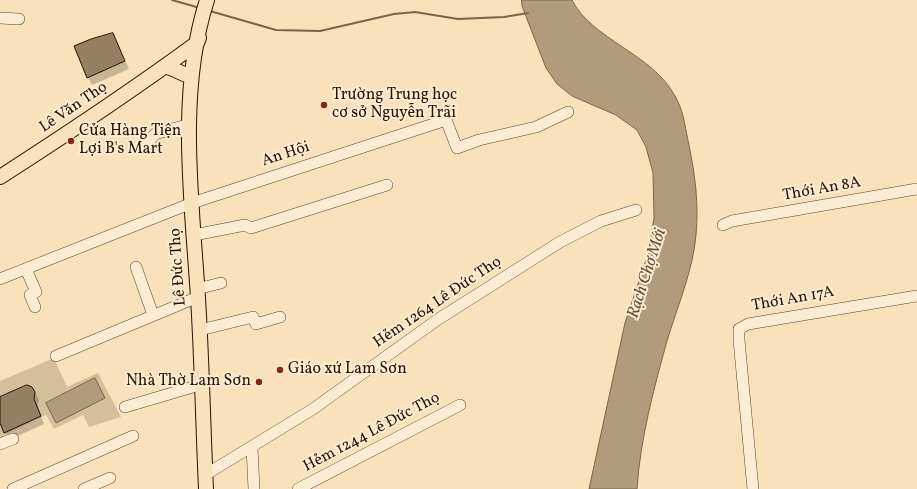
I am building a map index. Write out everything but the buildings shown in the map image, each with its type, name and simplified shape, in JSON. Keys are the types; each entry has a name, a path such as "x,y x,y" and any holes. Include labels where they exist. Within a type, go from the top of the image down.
{"main road":[{"path":"207,0 207,17"},
{"path":"207,17 217,0"},
{"name":"Lê Đức Thọ","path":"205,482 203,384 192,203 189,95 196,43 207,17"},
{"name":"Lê Văn Thọ","path":"0,177 55,142 166,66 196,43"},
{"path":"166,66 194,58"},
{"path":"166,66 191,77"}],"street":[{"path":"0,18 19,19"},
{"name":"An Hội","path":"0,279 192,203 446,120 457,148 478,140 536,127 568,112"},
{"path":"146,145 155,134 190,124"},
{"path":"194,235 245,225 251,228 387,185"},
{"name":"Thới An 8A","path":"728,223 917,189"},
{"name":"Hẻm 1264 Lê Đức Thọ","path":"205,482 252,447 313,409 437,320 560,242 601,222 636,210"},
{"path":"136,267 153,315"},
{"path":"26,269 36,292 30,295 35,308"},
{"path":"56,356 153,315 197,293 220,284"},
{"name":"Thới An 17A","path":"753,489 739,340 740,329 748,324 917,296"},
{"path":"200,330 253,317 256,324 280,317"},
{"path":"125,407 203,384"},
{"name":"Hẻm 1244 Lê Đức Thọ","path":"298,489 460,405"},
{"path":"13,489 133,436"},
{"path":"0,444 13,439"},
{"path":"252,447 254,489"},
{"path":"84,489 110,478"}],"shaded area":[{"path":"54,358 67,387 98,373 121,417 89,427 83,415 54,429 46,415 4,435 6,441 0,443 0,381"}],"water":[{"name":"Rạch Chợ Mới","path":"522,0 572,0 581,14 593,26 638,57 665,81 678,102 684,120 695,178 697,212 696,235 692,262 667,341 644,433 637,489 589,489 625,323 648,254 654,218 653,173 646,147 637,130 616,115 572,96 557,84 546,68 522,6"},
{"path":"95,378 105,398 56,423 46,403"}],"waterway":[{"path":"172,0 200,8"},
{"path":"210,11 276,30 320,31 394,14 415,12 458,19 504,17 528,13"}],"place":[{"name":"Trường Trung học cơ sở Nguyễn Trãi","path":"324,105"},
{"name":"Cửa Hàng Tiện Lợi B's Mart","path":"71,141"},
{"name":"Giáo xứ Lam Sơn","path":"280,370"},
{"name":"Nhà Thờ Lam Sơn","path":"259,382"}]}
